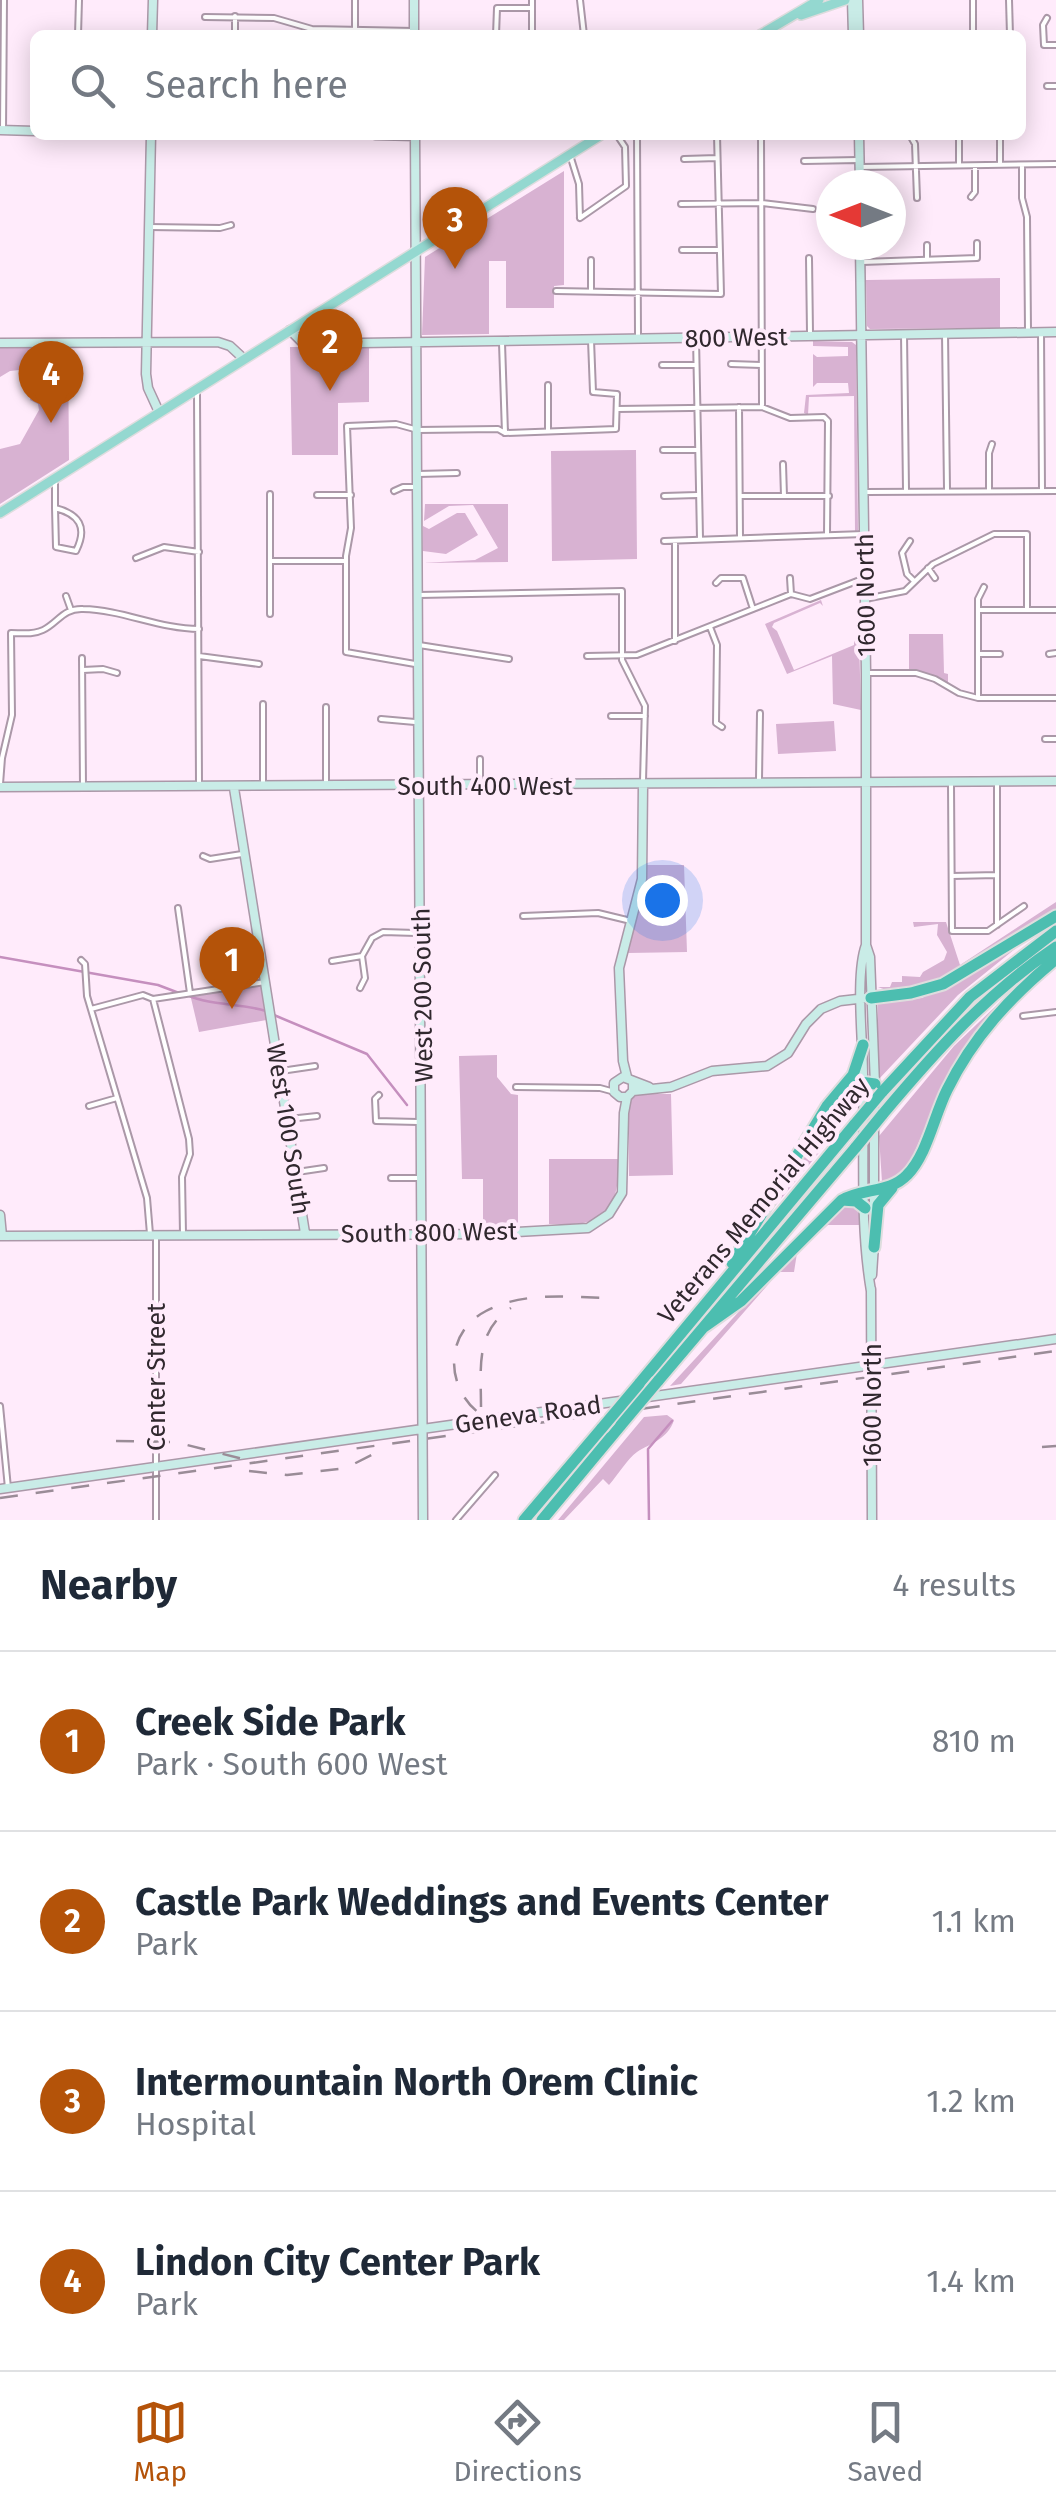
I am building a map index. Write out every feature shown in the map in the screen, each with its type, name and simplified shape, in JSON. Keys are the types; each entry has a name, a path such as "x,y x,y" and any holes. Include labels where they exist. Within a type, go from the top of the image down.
{"highway":[{"path":"866,998 922,991 944,984 1056,916"},
{"name":"Veterans Memorial Highway","path":"524,1520 855,1124 873,1086 970,997 1056,931"},
{"name":"Veterans Memorial Highway","path":"542,1520 962,1023 1012,978 1056,947"},
{"path":"874,1247 880,1198 911,1171 968,1052 1012,997 1056,959"},
{"path":"708,1300 838,1092 856,1070 862,1045"},
{"path":"838,1092 855,1082 873,1086"},
{"path":"704,1327 741,1301 842,1200 896,1184"},
{"path":"842,1200 856,1201 864,1208"}],"main road":[{"path":"769,30 819,0"},
{"path":"793,16 852,0"},
{"path":"0,512 570,155 584,140"}],"street":[{"path":"4,0 2,130 30,130"},
{"path":"78,30 79,0"},
{"path":"152,30 153,0"},
{"path":"205,17 274,18 312,29 354,30 355,0"},
{"path":"414,0 414,30"},
{"path":"532,0 532,30"},
{"path":"580,0 583,30"},
{"path":"852,0 855,30"},
{"path":"973,0 973,30"},
{"path":"1009,0 1010,30"},
{"path":"496,30 496,8 532,8"},
{"path":"235,16 235,30"},
{"path":"1046,18 1044,45 1056,45"},
{"path":"1047,86 1056,86"},
{"path":"151,140 148,388 158,412"},
{"name":"West 200 South","path":"415,140 424,1520"},
{"path":"570,155 579,184 580,218 626,186 626,147 621,140"},
{"path":"637,140 638,338"},
{"path":"556,292 721,294 717,140"},
{"path":"761,140 762,407"},
{"path":"859,140 860,170"},
{"path":"913,140 917,198"},
{"path":"959,140 960,166"},
{"path":"1000,140 1000,166"},
{"path":"684,159 717,158"},
{"path":"804,161 917,166 1056,164"},
{"path":"1022,165 1022,198 1027,217 1028,332"},
{"path":"971,197 975,192 975,166"},
{"path":"682,204 762,203 813,209"},
{"path":"148,226 230,225"},
{"path":"860,262 977,258 977,243"},
{"path":"927,244 927,259"},
{"path":"682,250 719,250"},
{"path":"809,258 810,336"},
{"path":"591,260 591,291"},
{"name":"1600 North","path":"860,262 866,945 870,957 862,1045 873,1086"},
{"name":"800 West","path":"290,330 302,342 1056,332"},
{"path":"1040,332 1042,491"},
{"path":"904,334 906,492"},
{"path":"945,334 947,492"},
{"path":"696,338 700,538"},
{"path":"420,665 346,652 346,561 351,540 347,426 396,424 418,430 498,428 505,433 616,429 617,394 594,392 591,339"},
{"path":"502,340 505,433"},
{"path":"0,343 218,342 230,346 244,359"},
{"path":"731,364 762,366"},
{"path":"662,365 696,365"},
{"path":"548,385 548,430"},
{"path":"196,389 198,788"},
{"path":"739,407 740,537"},
{"path":"616,410 762,407 790,418 824,417 828,421 827,535"},
{"path":"989,491 992,444"},
{"path":"663,450 697,450"},
{"path":"783,464 784,496"},
{"path":"418,474 456,473"},
{"path":"55,478 55,508 56,547 75,551 80,542 80,520 75,514 55,508"},
{"path":"394,492 402,487 418,487"},
{"path":"863,492 1056,491"},
{"path":"270,494 270,614"},
{"path":"317,495 351,496"},
{"path":"664,496 697,495"},
{"path":"740,496 829,496"},
{"path":"664,541 864,534"},
{"path":"865,600 905,590 928,568 994,534 1027,534 1027,610"},
{"path":"675,540 675,641"},
{"path":"910,541 902,553 914,581"},
{"path":"136,558 164,547 199,552"},
{"path":"270,561 346,561"},
{"path":"928,568 935,578"},
{"path":"716,582 722,578 743,578 753,609"},
{"path":"790,578 791,594"},
{"path":"587,656 637,655 791,594 810,599 865,578"},
{"path":"978,698 978,598 984,587"},
{"path":"418,594 622,590 622,655 626,673 641,696 644,716 642,879 619,968 623,1087"},
{"path":"66,596 71,610"},
{"path":"0,787 12,715 11,633 41,631 71,610 82,608 175,628 199,629"},
{"path":"978,610 1056,610"},
{"path":"710,627 716,638 716,723 722,727"},
{"path":"419,644 509,659"},
{"path":"978,654 1000,654"},
{"path":"1048,654 1056,654"},
{"path":"199,656 259,664"},
{"path":"82,658 82,787"},
{"path":"82,670 117,673"},
{"path":"866,673 916,674 978,698 1056,698"},
{"path":"263,704 263,787"},
{"path":"326,707 326,787"},
{"path":"759,784 760,714"},
{"path":"612,716 644,716"},
{"path":"381,719 420,722"},
{"path":"1045,739 1056,739"},
{"path":"480,760 480,786"},
{"name":"South 400 West","path":"0,787 1056,781"},
{"path":"997,782 997,924"},
{"path":"951,783 952,931 988,931 1024,906"},
{"name":"West 100 South","path":"234,788 305,1233"},
{"path":"203,856 210,859 245,854"},
{"path":"952,876 997,875"},
{"path":"178,908 190,994"},
{"path":"523,916 598,913 631,921"},
{"path":"360,988 365,978 362,956 372,938 383,932 421,934"},
{"path":"332,960 362,956"},
{"name":"Center Street","path":"81,960 85,964 84,982 91,1009 147,1198 153,1234 156,1520"},
{"path":"91,1009 143,995 153,999 265,982"},
{"path":"516,1087 671,1088 712,1071 767,1066 788,1053 821,1009 840,1001 866,998"},
{"name":"1600 North","path":"866,998 873,1086 869,1190 874,1247 872,1520"},
{"path":"153,999 190,1140 182,1177 183,1234"},
{"path":"1023,1016 1056,1012"},
{"path":"281,1071 315,1066"},
{"name":"South 800 West","path":"1,1236 423,1234 581,1228 601,1220 619,1201 624,1180 623,1087"},
{"path":"379,1095 375,1099 376,1122 423,1122"},
{"path":"89,1106 117,1098"},
{"path":"289,1119 317,1116"},
{"path":"297,1172 324,1168"},
{"path":"391,1178 423,1178"},
{"name":"1600 North","path":"869,1190 864,1208 871,1291"},
{"path":"0,1215 1,1236"},
{"name":"Geneva Road","path":"4,1488 1056,1339"},
{"path":"0,1406 4,1488"},
{"path":"456,1520 495,1475"}],"shaded area":[{"path":"564,171 564,285 554,286 554,308 506,308 506,261 489,261 489,334 422,335 425,257"},
{"path":"1000,278 1000,328 867,326 866,280"},
{"path":"813,341 856,345 855,532 854,396 809,397 808,415 804,413 806,395 849,393 848,383 817,383 813,387 813,354 848,356 848,347 813,346"},
{"path":"68,342 69,460 0,504 0,449 20,444 39,410 38,404 30,400 38,368 10,371 0,377 0,343"},
{"path":"290,347 369,347 369,402 338,403 338,455 292,455"},
{"path":"636,450 637,559 552,561 551,451"},
{"path":"425,504 508,504 508,562 423,563 475,560 498,548 473,505 449,506 424,521"},
{"path":"457,513 465,513 478,535 446,554 423,551 423,526 429,529"},
{"path":"821,600 823,606 820,603 772,627 794,670 854,645 859,639 861,710 833,704 832,656 787,674 765,624"},
{"path":"909,634 943,634 948,683 909,669"},
{"path":"834,721 836,751 778,754 776,724"},
{"path":"647,865 684,865 687,952 628,953"},
{"path":"1056,902 1056,910 943,977 896,991 878,987 902,982 902,976 920,977 944,960 947,952 937,935 938,924 914,927 913,922 946,922 960,965"},
{"path":"1026,940 958,995 878,1080 878,1003 922,998"},
{"path":"265,982 272,1019 199,1032 190,994"},
{"path":"1000,1002 944,1083 910,1163 898,1177 882,1182 879,1136 954,1046"},
{"path":"497,1055 497,1077 511,1094 518,1095 518,1224 483,1229 483,1179 462,1179 459,1056"},
{"path":"849,1089 858,1089 859,1104 766,1217 836,1102"},
{"path":"636,1094 671,1094 673,1175 629,1176 629,1100"},
{"path":"549,1159 620,1159 611,1205 595,1219 583,1223 549,1224"},
{"path":"850,1202 860,1209 861,1225 828,1225 797,1253 794,1272 779,1272 681,1384 670,1386 808,1237"},
{"path":"667,1415 674,1420 663,1436 633,1455 609,1485 603,1479 564,1520 558,1520 644,1417"}],"waterway":[{"path":"0,957 158,985 179,993"},
{"path":"187,995 266,1011"},
{"path":"274,1015 367,1054 407,1105"},
{"path":"649,1520 648,1449 672,1421"}],"railway":[{"path":"509,1425 489,1419 473,1408 462,1393 454,1358 469,1324 486,1311 517,1300 617,1298"},
{"path":"481,1407 482,1352 491,1328 511,1308"},
{"path":"0,1498 1056,1351"},
{"path":"116,1441 175,1442 243,1459"},
{"path":"1042,1447 1056,1446"},
{"path":"249,1471 287,1475 346,1468 383,1449"}],"place":[{"name":"Intermountain North Orem Clinic","path":"455,269"},
{"name":"Castle Park Weddings and Events Center","path":"330,391"},
{"name":"Lindon City Center Park","path":"51,423"},
{"name":"Creek Side Park","path":"232,1009"}]}
